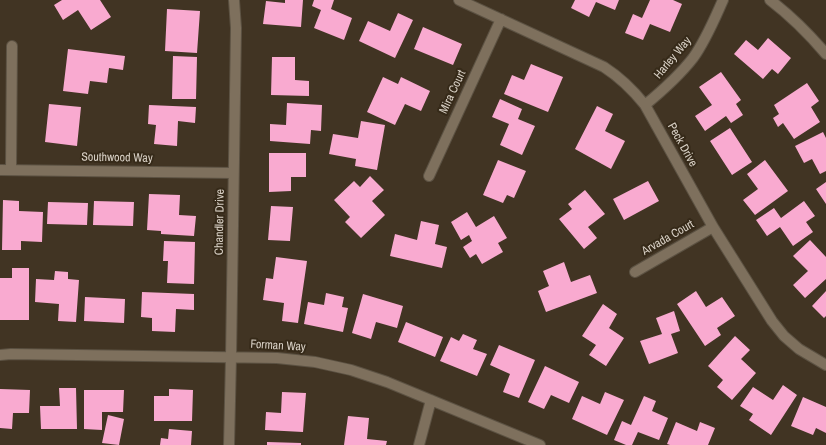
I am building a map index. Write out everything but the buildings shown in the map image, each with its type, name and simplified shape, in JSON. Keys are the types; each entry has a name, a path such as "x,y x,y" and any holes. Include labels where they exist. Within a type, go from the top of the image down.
{"street":[{"name":"Chandler Drive","path":"229,445 236,28 234,0"},
{"name":"Peck Drive","path":"459,0 604,67 619,77 632,89 645,106 713,227 772,321 784,336 799,348 826,365"},
{"name":"Harley Way","path":"645,106 668,85 692,58 711,27 723,0"},
{"path":"770,0 786,12 814,39 826,54"},
{"name":"Mira Court","path":"429,176 501,19"},
{"path":"11,169 12,46"},
{"name":"Southwood Way","path":"0,170 233,172"},
{"name":"Arvada Court","path":"635,272 713,227"},
{"name":"Forman Way","path":"0,355 277,358 315,362 351,370 387,382 540,445"},
{"path":"419,445 431,400"}]}
